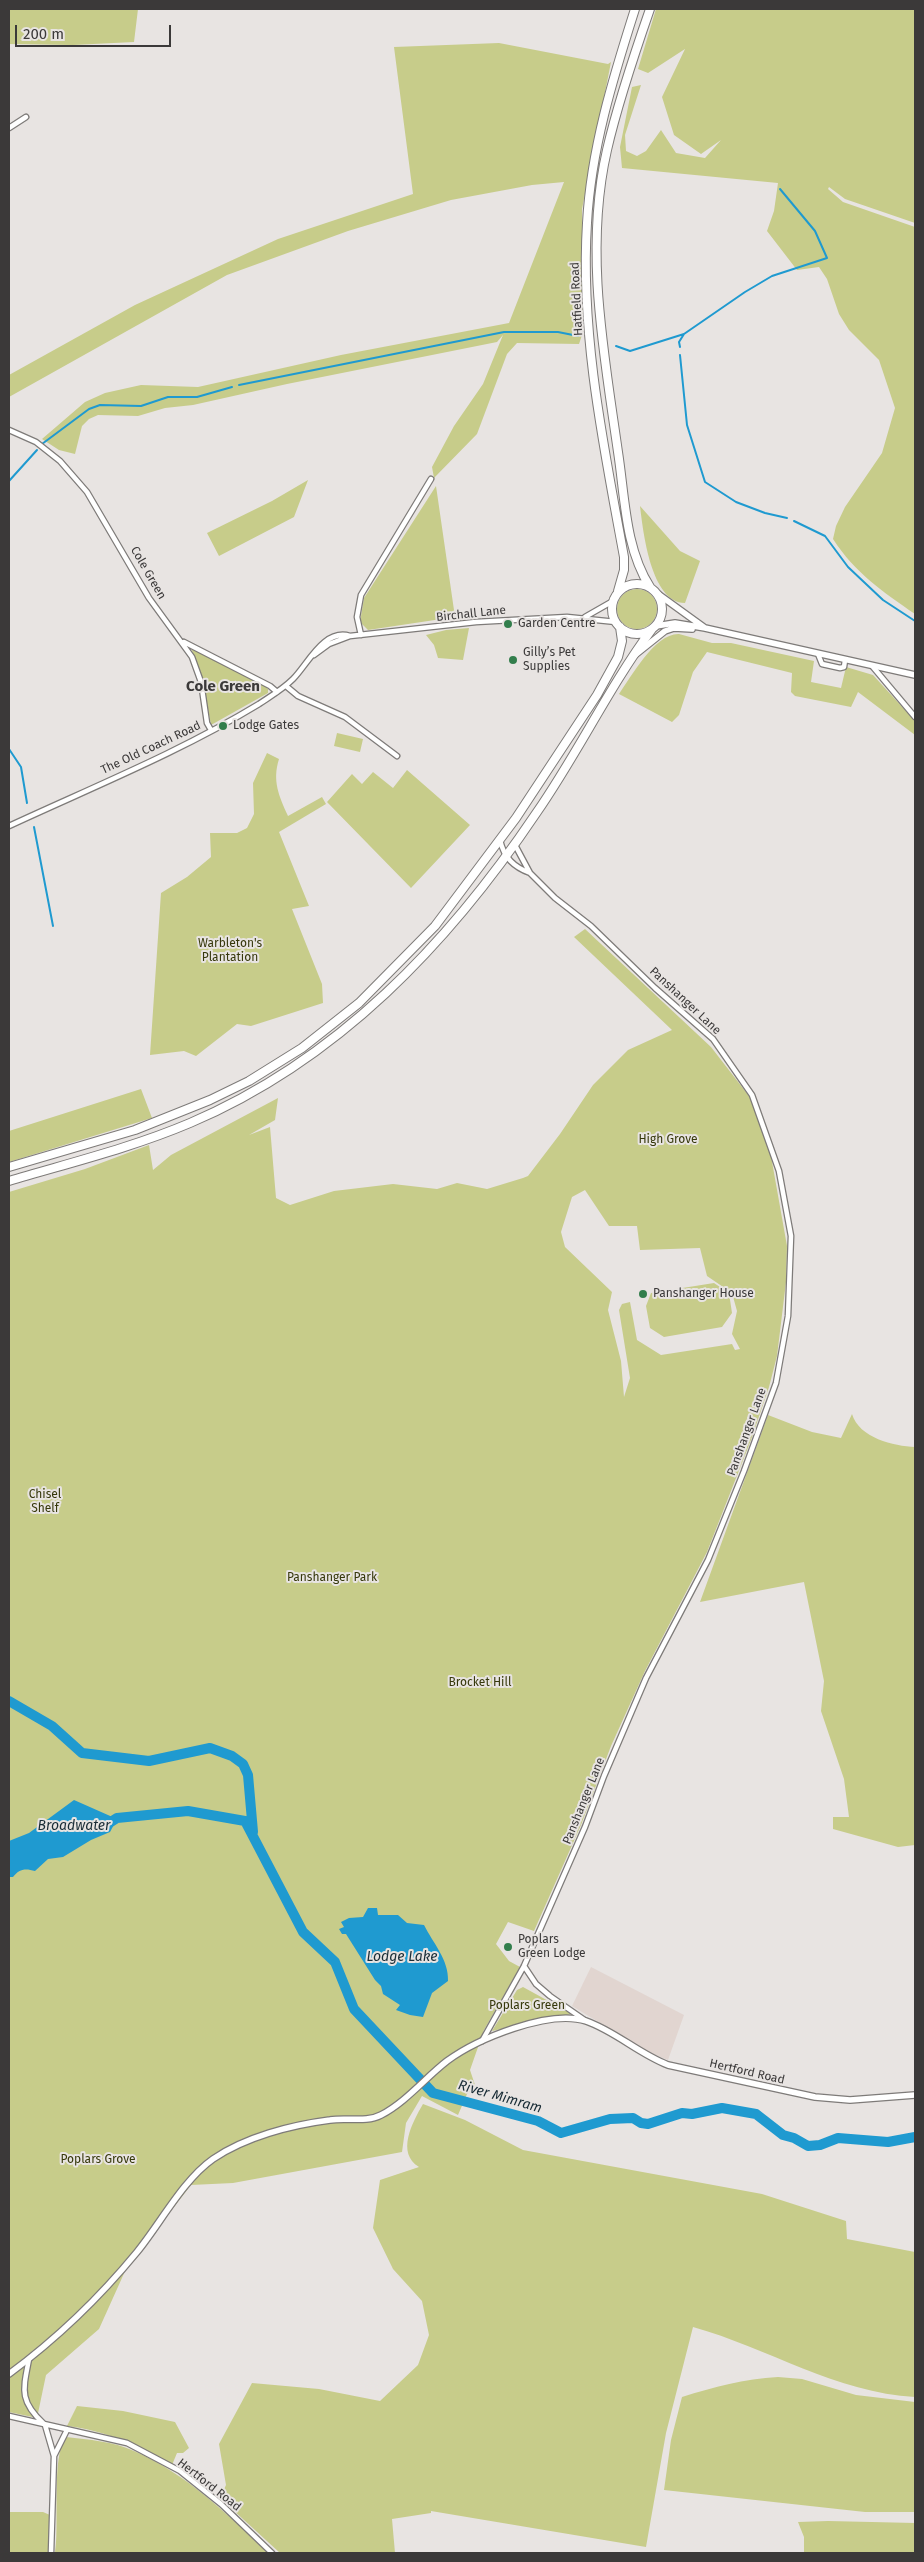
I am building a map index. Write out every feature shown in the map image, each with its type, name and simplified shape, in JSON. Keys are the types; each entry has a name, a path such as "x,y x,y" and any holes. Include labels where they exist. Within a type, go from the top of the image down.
{"highway":[{"name":"Hatfield Road","path":"618,592 624,570 624,557 594,373 587,303 585,258 596,149 617,65 635,9"},
{"name":"Hatfield Road","path":"650,9 629,71 607,151 602,180 598,260 601,338 629,528 638,568 650,587"},
{"path":"9,1167 135,1130 182,1113 249,1080 302,1048 359,1003 452,906 546,774 618,657 622,642 612,608 613,600 618,592 634,584 650,587 658,594 661,600 662,614 631,658 584,739 515,845 475,900 413,969 355,1021 312,1055 256,1091 189,1123 142,1142 9,1181"},
{"path":"618,625 632,633 639,634 654,627"}],"main road":[{"path":"658,594 702,628"},
{"path":"654,627 680,624 702,628 915,675"},
{"path":"631,658 665,631 702,628"},
{"path":"9,2374 29,2359 112,2280 158,2226 192,2178 213,2159 237,2147 293,2126 332,2119 376,2117 396,2105 452,2058 482,2041 539,2022 564,2019 586,2021"},
{"name":"Hertford Road","path":"586,2021 653,2059 754,2085 815,2097 850,2100 915,2096"}],"street":[{"path":"9,128 26,117"},
{"name":"Cole Green","path":"9,430 36,442 60,461 77,478 119,544 149,598 183,642 198,671 211,730"},
{"path":"361,635 357,612 361,595 431,479"},
{"name":"Birchall Lane","path":"583,617 613,600"},
{"name":"Birchall Lane","path":"361,635 494,620 583,617 618,625"},
{"name":"The Old Coach Road","path":"9,826 211,730 286,686 314,655 329,644 350,636 361,635"},
{"path":"183,642 270,686 277,692"},
{"path":"873,667 915,716"},
{"path":"286,686 298,696 344,717 397,756"},
{"path":"500,840 502,851 507,857"},
{"name":"Panshanger Lane","path":"482,2041 524,1966 586,1827 604,1776 646,1678 708,1560 744,1471 776,1383 788,1316 792,1236 779,1171 752,1095 713,1039 655,988 591,926 555,898 530,872 515,845"},
{"name":"Panshanger Lane","path":"507,857 511,863 530,872"},
{"path":"524,1966 536,1984 586,2021"},
{"path":"29,2359 23,2392 29,2408 45,2425 54,2456 50,2553"},
{"name":"Hertford Road","path":"9,2416 127,2443 180,2471 221,2504 272,2553"},
{"path":"54,2456 68,2430"}],"shaded area":[{"path":"591,1967 684,2015 668,2060 650,2053 572,2006"}],"green space":[{"path":"9,9 138,9 134,42 73,45 9,44"},
{"path":"656,9 915,9 915,223 845,199 829,187 828,189 843,202 915,227 915,614 881,590 860,572 833,539 836,526 845,507 882,453 895,408 879,360 849,330 839,314 827,279 819,267 797,270 767,231 774,211 778,183 622,168 620,147 632,87 641,85 625,135 626,151 637,156 646,151 661,130 676,153 705,158 721,140 701,154 674,135 662,97 685,49 648,73 638,69"},
{"path":"499,43 608,64 611,62 582,209 583,332 579,344 517,343 507,354 477,434 434,478 432,467 454,426 483,384 503,335 497,342 193,405 165,408 138,416 98,415 89,419 82,426 75,454 59,450 42,439 85,402 105,393 141,385 198,387 341,355 509,323 564,182 532,185 451,200 348,231 227,275 9,397 9,375 135,305 278,239 413,194 394,47"},
{"path":"308,480 294,517 219,556 207,533 272,501"},
{"path":"436,486 455,617 368,630 360,622 364,598"},
{"path":"640,506 680,551 700,561 685,603 673,600 664,591 657,579 647,548"},
{"path":"641,589 648,592 654,598 657,609 656,617 648,626 641,629 633,629 626,626 618,617 617,605 620,598 629,590"},
{"path":"469,628 463,660 438,658 434,645 426,635 446,630"},
{"path":"679,634 712,643 731,643 814,661 811,682 841,688 846,667 873,675 915,721 915,735 858,692 851,707 795,696 791,692 792,673 707,652 693,672 679,715 672,722 619,694 644,657 653,648 670,636"},
{"path":"191,648 265,686 268,689 268,693 211,725 202,677"},
{"path":"337,733 363,739 360,752 334,746"},
{"name":"Warbleton's Plantation","path":"267,753 279,759 276,781 279,795 288,816 322,797 326,804 279,832 309,906 292,909 322,984 323,1003 251,1026 237,1024 196,1056 184,1051 150,1055 161,893 187,877 211,857 210,833 237,833 247,828 254,814 253,783"},
{"path":"407,770 470,825 411,888 327,802 352,774 362,784 373,772 393,788"},
{"name":"Panshanger Park","path":"585,929 711,1047 749,1096 764,1130 771,1156 787,1246 786,1282 777,1356 769,1387 751,1440 707,1552 645,1671 611,1746 581,1825 534,1931 508,1922 496,1944 509,1961 520,1967 484,2030 470,2070 476,2088 467,2094 458,2115 422,2096 406,2123 402,2152 233,2183 191,2185 126,2269 99,2329 46,2375 37,2418 9,2412 9,1192 85,1169 149,1145 153,1170 171,1155 278,1098 275,1120 249,1135 270,1127 276,1198 290,1205 334,1191 393,1184 437,1189 457,1183 487,1189 528,1176 560,1134 593,1085 628,1050 672,1030 574,937","holes":["585,1190 609,1226 637,1226 640,1250 700,1248 707,1276 732,1293 737,1311 732,1334 740,1349 735,1350 732,1344 661,1355 637,1340 630,1302 622,1304 619,1310 630,1378 624,1397 621,1361 608,1310 612,1292 565,1247 561,1232 572,1197"]},
{"path":"141,1089 152,1118 9,1162 9,1131"},
{"path":"714,1283 729,1293 732,1313 722,1327 664,1337 650,1328 646,1306 651,1293"},
{"path":"852,1414 856,1422 869,1435 897,1445 915,1447 915,1845 898,1847 833,1829 833,1817 849,1817 844,1779 821,1711 824,1681 804,1582 700,1602 768,1415 812,1432 841,1438"},
{"name":"Poplars Green","path":"523,1987 572,2014 492,2031 517,1990"},
{"path":"423,2104 465,2120 523,2150 762,2194 846,2221 847,2239 915,2252 915,2397 886,2394 830,2379 748,2346 693,2327 666,2433 646,2547 431,2511 431,2513 392,2519 395,2553 280,2553 220,2498 226,2485 219,2444 252,2383 319,2389 380,2401 418,2365 429,2335 422,2301 393,2269 373,2228 380,2180 419,2167 408,2154 407,2146 414,2120"},
{"path":"778,2377 802,2379 856,2395 915,2402 915,2512 865,2512 664,2490 671,2440 682,2397 729,2384"},
{"path":"77,2406 123,2411 175,2422 189,2448 183,2453 177,2453 172,2465 109,2435 67,2426"},
{"path":"66,2437 118,2445 153,2460 172,2471 206,2496 268,2553 55,2553 57,2475 61,2446"},
{"path":"9,2512 43,2512 50,2515 49,2553 9,2553"},
{"path":"798,2522 915,2523 915,2553 804,2553 804,2537"}],"water":[{"name":"Broadwater","path":"74,1800 117,1819 110,1832 91,1840 63,1857 48,1859 35,1871 22,1870 13,1877 9,1877 9,1841 29,1833"},
{"name":"Lodge Lake","path":"368,1908 377,1908 378,1915 398,1915 407,1923 424,1925 440,1952 448,1973 448,1981 432,1993 423,2017 396,2010 400,2005 383,1994 381,1986 375,1980 346,1934 342,1934 339,1929 344,1927 341,1922 349,1918 363,1917"}],"waterway":[{"path":"684,334 772,276 827,258 815,231 780,189"},
{"path":"239,385 504,332 558,332 578,336"},
{"path":"616,346 630,351 684,334 679,342 680,347"},
{"path":"680,355 687,425 705,482 736,502 765,513 787,518"},
{"path":"42,444 89,409 100,405 141,406 168,397 197,397 232,387"},
{"path":"9,481 37,450"},
{"path":"794,521 825,536 848,567 883,600 915,621"},
{"path":"9,749 21,767 27,803"},
{"path":"34,827 53,926"},
{"name":"River Mimram","path":"9,1701 52,1726 82,1753 149,1761 210,1748 232,1756 243,1764 248,1775 253,1832"},
{"name":"River Mimram","path":"106,1825 117,1818 188,1811 245,1821 303,1932 335,1962 354,2009 433,2093 538,2121 561,2133 610,2119 633,2118 641,2123 648,2124 682,2113 692,2114 722,2108 756,2114 783,2135 794,2138 808,2146 820,2145 838,2138 888,2142 915,2137"}],"place":[{"name":"Garden Centre","path":"508,624"},
{"name":"Gilly’s Pet Supplies","path":"513,660"},
{"name":"Lodge Gates","path":"223,726"},
{"name":"Panshanger House","path":"643,1294"},
{"name":"Poplars Green Lodge","path":"508,1947"}],"district":[{"name":"Cole Green","path":"223,687"}],"park label":[{"name":"High Grove","path":"668,1140"},
{"name":"Chisel Shelf","path":"45,1502"},
{"name":"Brocket Hill","path":"480,1683"},
{"name":"Poplars Grove","path":"98,2160"}]}
